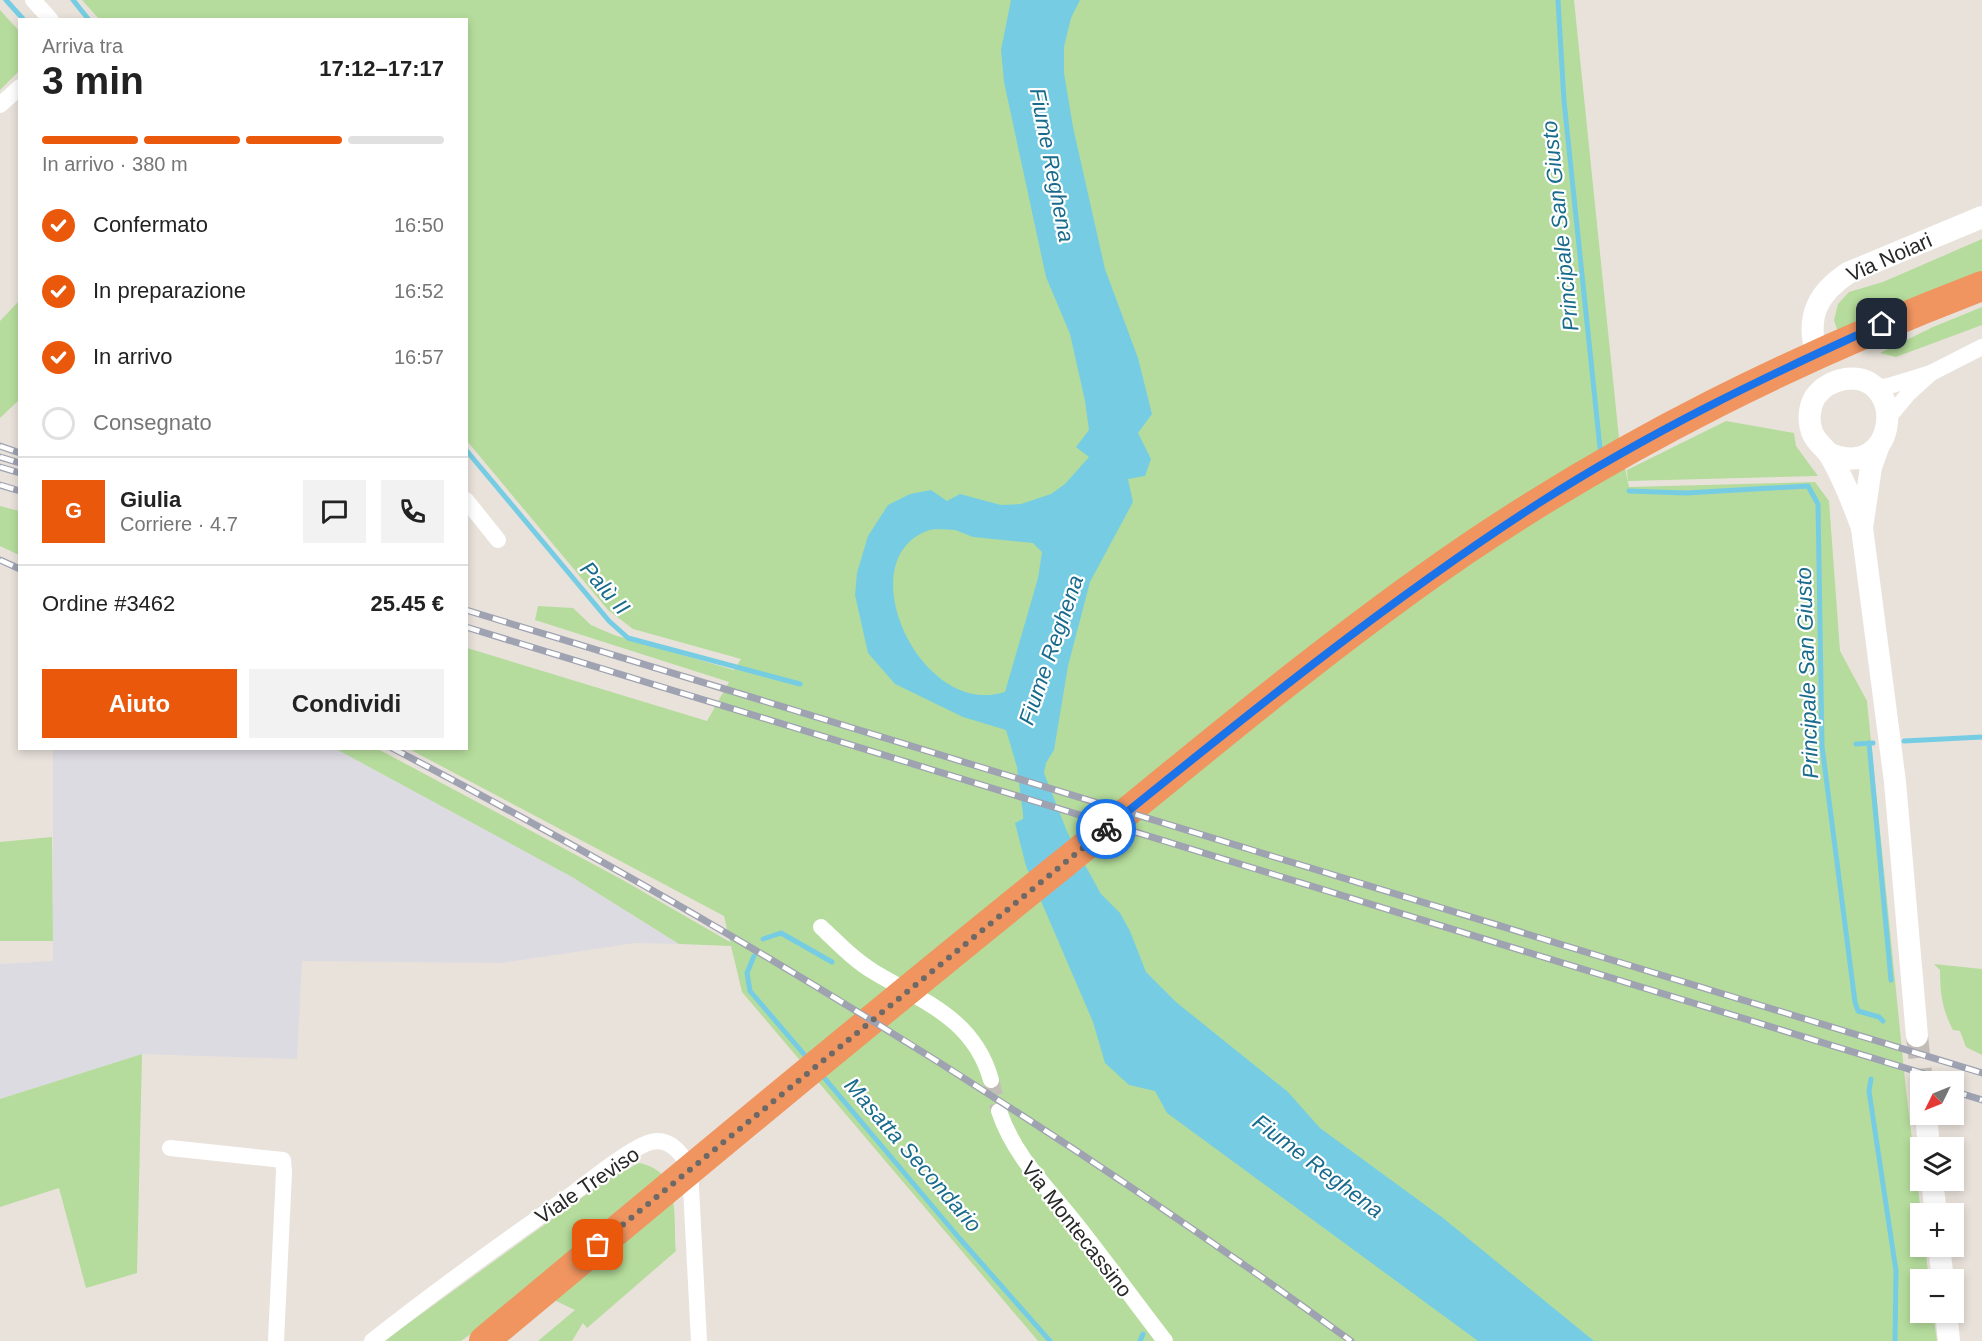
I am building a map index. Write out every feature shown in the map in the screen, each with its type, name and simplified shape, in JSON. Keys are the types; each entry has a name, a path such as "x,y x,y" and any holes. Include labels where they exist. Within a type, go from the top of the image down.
{"highway":[{"path":"484,1341 562,1274 1236,724 1347,637 1462,553 1540,502 1684,418 1771,374 1882,324 1982,286"},
{"path":"467,1341 533,1300"},
{"path":"502,1341 533,1300"}],"street":[{"path":"33,0 49,18"},
{"path":"0,105 18,89"},
{"name":"Via Noiari","path":"1819,393 1816,352 1812,340 1814,309 1832,284 1848,273 1982,217"},
{"path":"1874,388 1897,385 1931,374 1982,347"},
{"path":"1816,352 1849,379"},
{"path":"1889,417 1909,393 1931,374"},
{"path":"1862,528 1871,467 1888,427 1889,417 1887,406 1874,388 1862,381 1849,379 1836,381 1819,393 1810,409 1809,421 1812,434 1828,453 1846,485 1862,528 1895,782 1917,1036"},
{"path":"1828,453 1850,459 1871,452 1879,445"},
{"path":"468,503 498,540"},
{"path":"821,927 873,971 959,1024 986,1061 991,1080"},
{"name":"Via Montecassino","path":"999,1111 1007,1135 1018,1153 1076,1224 1165,1341"},
{"name":"Viale Treviso","path":"372,1341 445,1284 590,1181 652,1142 668,1143 681,1153 690,1168 699,1341"},
{"path":"170,1148 283,1160 276,1341"},
{"path":"1947,1323 1949,1341"}],"shaded area":[{"path":"53,750 338,750 572,877 679,944 635,943 502,963 302,961 297,1059 142,1054 0,1099 0,964 53,961"}],"green space":[{"path":"82,0 1574,0 1619,438 1629,487 1815,482 1829,501 1840,651 1867,701 1912,1137 1910,1191 1918,1191 1920,1203 1910,1203 1910,1257 1926,1257 1928,1269 1910,1269 1910,1323 1934,1323 1937,1341 1038,1341 742,992 731,946 679,944 572,877 338,750 380,750 621,879 730,942 724,916 411,750 468,750 468,648 707,721 729,682 535,620 538,606 573,608 591,625 614,635 734,670 741,659 633,629 608,610 468,442 468,18 98,18"},
{"path":"0,10 18,30 18,72 0,90"},
{"path":"1982,239 1982,276 1839,335 1834,320 1838,304 1849,292 1883,282"},
{"path":"18,302 18,401 0,418 0,321"},
{"path":"1982,307 1982,325 1896,357 1880,353 1933,327"},
{"path":"1726,421 1794,433 1796,446 1818,476 1628,481 1627,470"},
{"path":"0,506 18,511 18,555 0,546"},
{"path":"52,837 53,941 0,941 0,842"},
{"path":"1934,964 1982,969 1982,1055 1966,1047 1960,1031 1953,1030 1942,1001 1940,970"},
{"path":"142,1054 137,1273 86,1288 59,1188 0,1207 0,1099"},
{"path":"639,1163 653,1168 669,1185 674,1210 676,1251 587,1328 583,1323 572,1341 538,1341 575,1310 533,1290 461,1341 384,1341 605,1181"}],"water":[{"name":"Fiume Reghena","path":"1011,0 1080,0 1071,18 1064,47 1064,73 1073,127 1105,269 1138,358 1152,414 1138,433 1151,459 1145,476 1128,479 1133,502 1090,582 1068,666 1054,750 1046,763 1044,773 1068,834 1101,894 1120,913 1130,931 1146,972 1176,1002 1288,1092 1320,1128 1443,1218 1594,1341 1478,1341 1167,1113 1155,1091 1129,1085 1105,1063 1093,1022 1026,866 1015,823 1023,819 1017,767 1006,730 963,717 895,684 868,653 855,595 857,573 868,536 888,505 910,494 931,490 947,501 960,494 1001,505 1021,504 1051,494 1065,484 1089,457 1076,447 1089,430 1085,401 1070,334 1046,277 1004,82 1001,50","holes":["933,530 955,530 973,537 1033,543 1042,552 1038,578 1005,692 974,694 946,682 923,661 905,633 895,602 894,573 904,548 927,531"]}],"waterway":[{"path":"6,0 22,18"},
{"name":"Palù II","path":"73,0 87,18"},
{"name":"Principale San Giusto","path":"1558,0 1564,101 1600,448"},
{"name":"Palù II","path":"468,452 609,621 628,638 800,684"},
{"name":"Principale San Giusto","path":"1629,491 1686,493 1808,486 1818,504 1822,746 1855,1002 1858,1011 1879,1017 1883,1021"},
{"path":"1904,741 1982,737"},
{"path":"1869,743 1891,980"},
{"path":"1856,744 1873,743"},
{"path":"763,939 781,933 832,962"},
{"name":"Masatta Secondario","path":"754,956 747,973 750,991 809,1060"},
{"name":"Masatta Secondario","path":"821,1074 960,1239 1050,1341"},
{"name":"Principale San Giusto","path":"1871,1079 1869,1091 1896,1271 1895,1341"},
{"path":"1140,1341 1143,1334"}],"tunnel":[{"path":"1917,1036 1921,1071"},
{"path":"991,1080 999,1111"}],"railway":[{"path":"0,446 18,452"},
{"path":"0,457 18,462"},
{"path":"0,467 18,472"},
{"path":"0,485 18,490"},
{"path":"0,560 18,568"},
{"path":"468,611 1982,1073"},
{"path":"468,628 1915,1071"},
{"path":"396,750 640,883 883,1027 1120,1180 1351,1341"},
{"path":"1964,1094 1982,1100"}],"way so far":[{"path":"598,1245 1106,829"}],"route":[{"path":"1106,829 1347,637 1462,553 1540,502 1684,418 1771,374 1882,324"}]}
